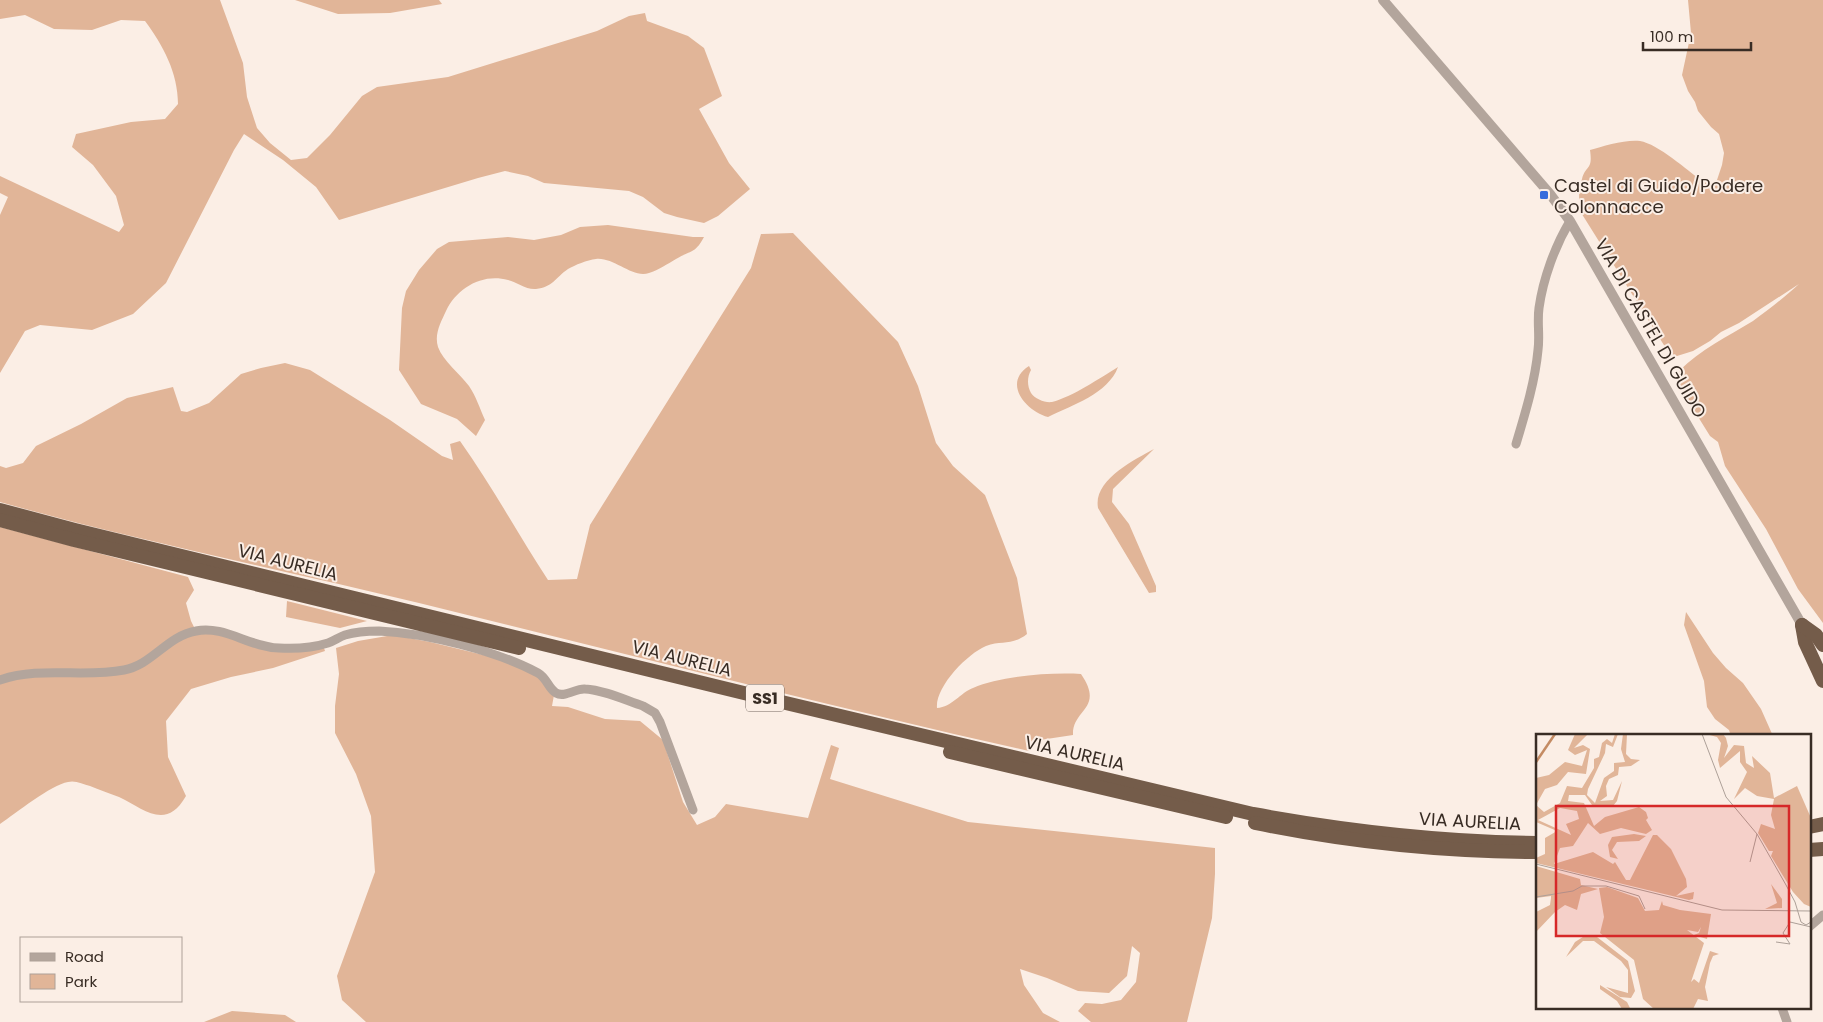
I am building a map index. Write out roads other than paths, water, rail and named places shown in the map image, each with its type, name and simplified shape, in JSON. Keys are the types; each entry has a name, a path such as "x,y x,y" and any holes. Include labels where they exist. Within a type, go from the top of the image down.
{"highway":[{"name":"VIA AURELIA","path":"0,510 75,530 748,694 1253,814 1416,838 1487,842 1536,842"},
{"name":"VIA AURELIA","path":"0,520 74,540 744,703 1250,822 1297,832 1415,848 1488,852 1536,852"},
{"path":"1802,625 1816,635 1823,645"},
{"path":"1802,625 1823,661"},
{"path":"1802,625 1805,642 1823,681"},
{"path":"1810,827 1823,824"},
{"path":"1810,834 1823,833"},
{"path":"1810,843 1823,843"},
{"path":"1810,850 1823,849"}],"street":[{"name":"VIA DI CASTEL DI GUIDO","path":"1383,0 1550,194 1570,221 1802,625"},
{"path":"1516,444 1528,404 1538,350 1541,297 1552,259 1562,234 1570,221"},
{"path":"0,680 30,674 108,672 130,669 147,660 180,636 199,630 221,632 265,648 293,649 330,643 344,635 368,631 392,632 432,638 501,657 537,673 543,676 558,694 565,694 580,689 592,690 650,710 660,722 693,810"},
{"path":"1810,926 1823,915"},
{"path":"1783,1010 1787,1022"}],"place":[{"name":"Castel di Guido/Podere Colonnacce","path":"1544,195"}]}
